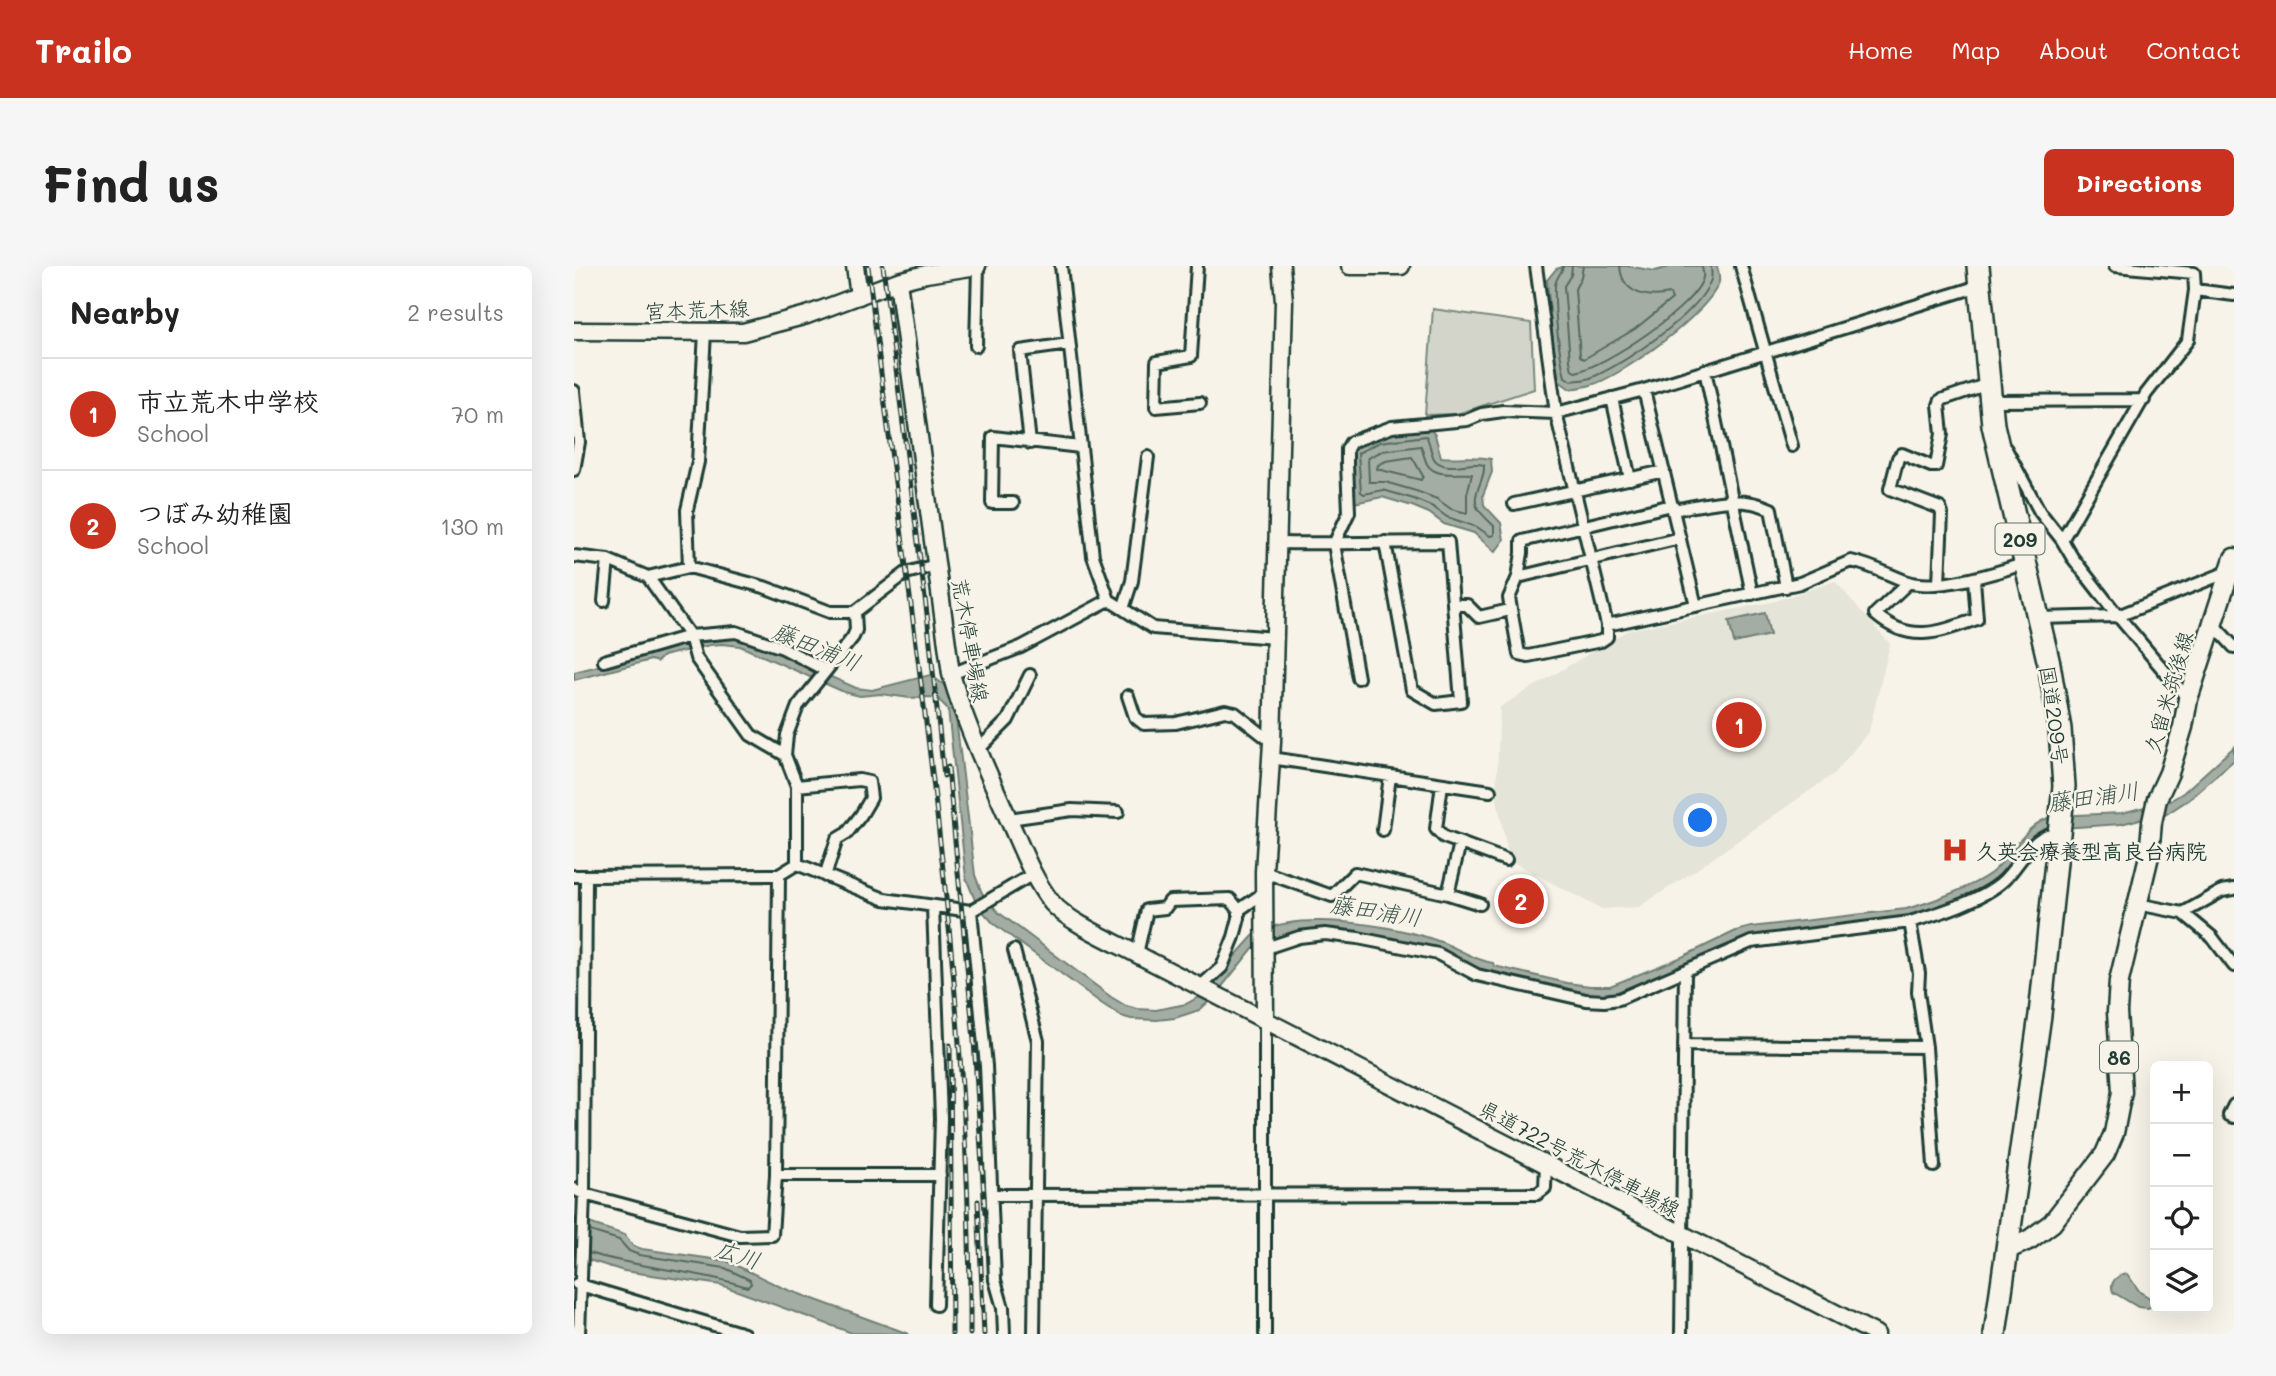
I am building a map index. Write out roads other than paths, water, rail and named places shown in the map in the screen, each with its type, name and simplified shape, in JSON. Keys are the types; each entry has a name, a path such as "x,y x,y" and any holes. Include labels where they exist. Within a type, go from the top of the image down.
{"highway":[{"name":"国道209号","path":"1978,276 1993,425 2039,618 2060,729 2064,786 2040,1015 1995,1334"}],"main road":[{"path":"855,266 859,296 898,281 977,266"},
{"path":"1265,1019 1264,872 1278,543 1284,300 1281,266"},
{"path":"1350,266 1401,266"},
{"name":"荒木停車場線","path":"898,281 951,674 962,713 1033,874 1053,904 1068,916 1265,1019"},
{"name":"宮本荒木線","path":"574,331 743,332 768,327 859,296"},
{"name":"久留米筑後線","path":"2006,1250 2029,1240 2052,1223 2105,1154 2114,1133 2122,1092 2116,1012 2119,981 2148,856 2152,822 2157,799 2169,773 2183,727 2188,699 2232,566"},
{"name":"県道722号荒木停車場線","path":"1265,1019 1876,1334"}],"street":[{"path":"976,346 977,266"},
{"path":"1061,266 1093,556 1109,600 1153,628 1275,638"},
{"path":"1197,266 1191,356 1157,362 1156,407 1200,403"},
{"path":"1535,266 1556,412 1575,492 1583,527 1590,560 1606,625 1606,637 1601,641 1528,656 1520,654 1509,598 1518,577 1522,541 1583,527 1672,508 1732,500 1759,504 1771,509 1786,587"},
{"path":"1741,266 1792,446"},
{"path":"2062,540 2146,394 2188,340 2195,290 2194,272 2115,266"},
{"path":"1358,678 1334,544 1349,512 1347,449 1351,442 1392,427 1467,420 1482,414 1503,411 1556,412 1644,390 1764,352 1978,276"},
{"path":"2195,290 2234,295"},
{"path":"690,567 687,510 698,462 705,332"},
{"path":"1030,443 1020,351 1069,344"},
{"path":"1705,370 1752,594"},
{"path":"1644,390 1696,606"},
{"path":"574,391 579,442 574,470"},
{"path":"1939,583 1940,508 1890,489 1898,458 1902,454 1936,466 1942,434 1941,400 1989,393 2144,400"},
{"path":"1612,398 1630,479"},
{"path":"1993,425 2040,512 2072,557 2188,699"},
{"path":"1013,503 992,503 993,437 1080,447"},
{"path":"1123,609 1132,581 1148,457"},
{"path":"1514,504 1664,471"},
{"path":"1518,577 1680,538"},
{"path":"1278,543 1334,544 1385,542 1448,542 1461,701 1436,704 1412,690 1385,542"},
{"path":"574,556 608,560 648,578 690,636 696,658 751,735 785,755"},
{"path":"604,601 608,560"},
{"path":"1606,625 1786,587 1852,561 1909,582 1939,583 1974,579 2026,563"},
{"path":"648,578 690,567 764,587 830,612 855,612 906,573 936,565"},
{"path":"2039,618 2118,616 2232,566"},
{"path":"1909,582 1875,614 1890,627 1910,634 1945,631 1977,620 1974,579"},
{"path":"951,674 1021,647 1109,600"},
{"path":"1453,605 1467,605 1479,617 1510,610"},
{"path":"797,864 797,786 785,755 788,735 798,706 853,637 856,630 855,612"},
{"path":"2212,623 2234,647"},
{"path":"604,662 690,636 736,632 783,649 825,670"},
{"path":"978,750 1008,720 1030,675"},
{"path":"1128,696 1135,717 1144,724 1176,723 1225,711 1231,712 1271,750 1391,776 1490,791"},
{"path":"1383,830 1391,776"},
{"path":"797,786 859,780 869,782 871,798 847,833 837,839 825,876"},
{"path":"1442,784 1436,829 1444,837 1506,860"},
{"path":"1009,819 1072,810 1118,812"},
{"path":"1266,948 1299,937 1325,934 1358,938 1438,954 1477,975 1586,1000 1619,999 1751,942 1910,922 1980,895 2003,882 2040,837 2061,825"},
{"path":"1448,894 1460,843"},
{"path":"574,876 779,875 797,864"},
{"path":"797,864 884,899 971,911 1033,874"},
{"path":"1264,872 1332,896 1355,873 1480,904"},
{"path":"580,1195 740,1236 772,1235 776,1175 779,875"},
{"path":"579,1334 577,1284 582,1273 580,1195 586,876"},
{"path":"2183,913 2222,891 2234,890"},
{"path":"1239,910 1265,892"},
{"path":"1137,954 1147,911 1165,908 1170,901 1230,899 1239,910 1234,937 1222,967 1201,986"},
{"path":"2137,904 2183,913 2212,937 2234,966"},
{"path":"933,907 941,1118 936,1306"},
{"path":"971,911 986,1066 995,1280 1003,1308 1004,1334"},
{"path":"1910,922 1919,972 1918,992 1926,1047 1934,1166"},
{"path":"1014,950 1038,1041 1034,1334"},
{"path":"1681,1334 1685,971"},
{"path":"1265,1019 1265,1334"},
{"path":"1684,1045 1926,1047"},
{"path":"2234,1105 2228,1115 2234,1117"},
{"path":"993,1195 1537,1194 1545,1188 1546,1163"},
{"path":"776,1175 940,1175"},
{"path":"577,1284 744,1334"}],"water":[{"path":"1565,266 1627,266 1655,271 1673,266 1717,266 1719,282 1699,310 1663,342 1605,380 1570,389 1559,381 1555,364 1547,280 1556,269"},
{"path":"1430,428 1435,435 1441,457 1491,459 1492,472 1483,495 1484,505 1501,523 1504,540 1495,552 1474,533 1444,524 1429,513 1412,506 1382,497 1354,503 1349,450 1377,435"},
{"path":"1765,613 1770,635 1734,643 1729,621"},
{"path":"731,636 752,642 856,688 872,690 930,675 943,684 955,710 975,875 982,893 998,912 1111,997 1126,1006 1138,1009 1156,1010 1186,1004 1204,994 1253,936 1270,928 1317,921 1371,925 1419,935 1493,963 1494,966 1567,983 1610,986 1682,957 1736,931 1751,927 1906,909 1938,899 1991,873 2027,833 2043,820 2054,816 2122,813 2152,805 2163,805 2183,793 2234,747 2234,760 2188,800 2159,819 2148,817 2121,824 2047,829 2039,833 2007,872 1994,882 1944,907 1908,919 1745,939 1619,995 1587,996 1478,971 1342,932 1253,948 1212,999 1199,1010 1175,1018 1131,1019 1101,1003 994,924 977,905 966,878 948,709 937,698 881,694 860,696 844,692 740,646 722,644 663,656 657,662 651,660 574,680 574,672 707,639"},
{"path":"574,1218 625,1235 633,1246 642,1249 727,1261 783,1288 909,1334 852,1333 721,1285 624,1271 579,1257 574,1255"},
{"path":"2127,1274 2140,1292 2150,1298 2150,1307 2138,1307 2113,1292 2112,1285 2120,1276"}],"railway":[{"path":"868,266 919,665 949,932 961,1066 968,1200 970,1334"},
{"path":"883,266 927,614 944,776"},
{"path":"948,767 974,1040 985,1213"},
{"path":"950,1045 952,1334"},
{"path":"978,1201 984,1334"}],"place":[{"name":"市立荒木中学校","path":"1739,725"},
{"name":"久英会療養型高良台病院","path":"1955,850"},
{"name":"つぼみ幼稚園","path":"1521,901"}],"water label":[{"name":"藤田浦川","path":"817,646"},
{"name":"藤田浦川","path":"2093,796"},
{"name":"藤田浦川","path":"1376,910"},
{"name":"広川","path":"738,1254"}]}
